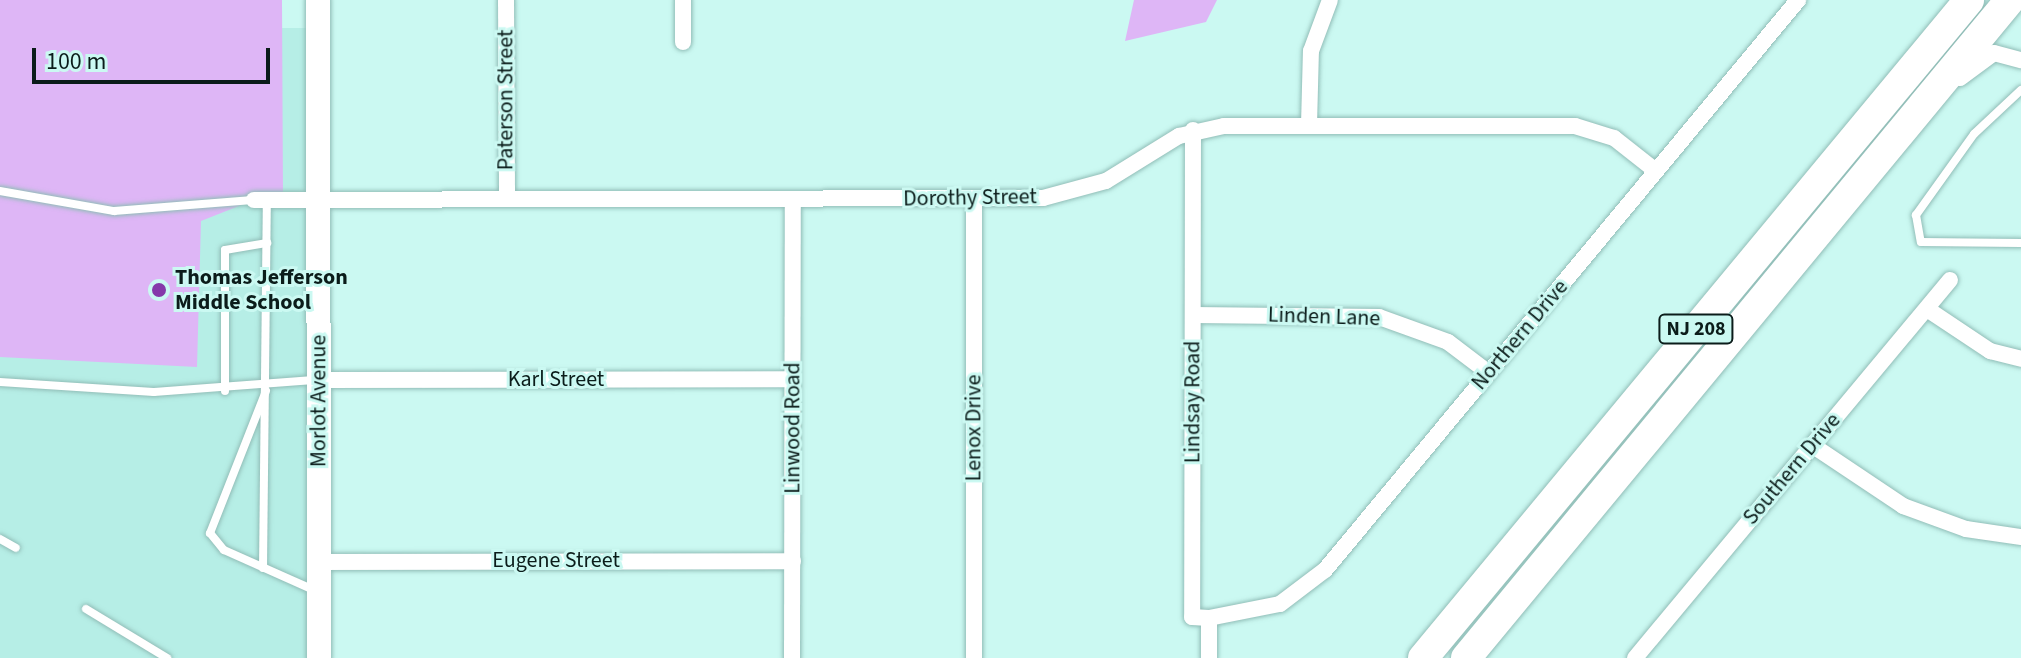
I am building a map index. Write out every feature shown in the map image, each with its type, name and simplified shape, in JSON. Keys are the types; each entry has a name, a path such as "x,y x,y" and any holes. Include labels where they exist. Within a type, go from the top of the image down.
{"highway":[{"name":"NJ 208","path":"1423,658 1969,0"},
{"name":"NJ 208","path":"1466,658 2010,0"}],"street":[{"name":"Morlot Avenue","path":"318,0 319,658"},
{"name":"Paterson Street","path":"506,0 507,199"},
{"path":"683,0 683,42"},
{"path":"1309,125 1311,51 1330,0"},
{"name":"Northern Drive","path":"1209,618 1261,612 1311,584 1798,0"},
{"path":"1917,111 1994,53 2021,60"},
{"name":"Dorothy Street","path":"261,200 974,199 1085,189 1193,130 1309,125 1575,126 1614,138 1656,171"},
{"name":"Lindsay Road","path":"1193,130 1192,617 1209,618"},
{"name":"Linwood Road","path":"792,658 793,199"},
{"name":"Lenox Drive","path":"974,199 974,658"},
{"name":"Southern Drive","path":"1635,658 1950,280"},
{"path":"1927,309 1990,351 2021,359"},
{"name":"Linden Lane","path":"1193,315 1379,317 1448,342 1489,373"},
{"name":"Karl Street","path":"319,380 792,379"},
{"path":"1812,445 1903,506 1966,529 2021,537"},
{"name":"Eugene Street","path":"320,562 793,561"},
{"path":"1209,618 1209,658"}],"lane":[{"path":"2021,90 1974,134 1916,215 1921,242 2021,243"},
{"path":"0,191 114,211 261,200 267,243 268,386 263,568"},
{"path":"225,391 225,250 267,243"},
{"path":"0,382 225,391 319,380"},
{"path":"268,386 210,527 218,545 320,592"},
{"path":"0,539 16,548"},
{"path":"86,609 167,658"}],"shaded area":[{"path":"0,0 282,0 283,200 254,200 201,221 197,367 0,357"},
{"path":"1134,0 1217,0 1206,22 1125,41"},
{"name":"Thomas Jefferson Middle School","path":"0,28 318,28 318,658 0,658"}],"place":[{"name":"Thomas Jefferson Middle School","path":"159,290"}]}
